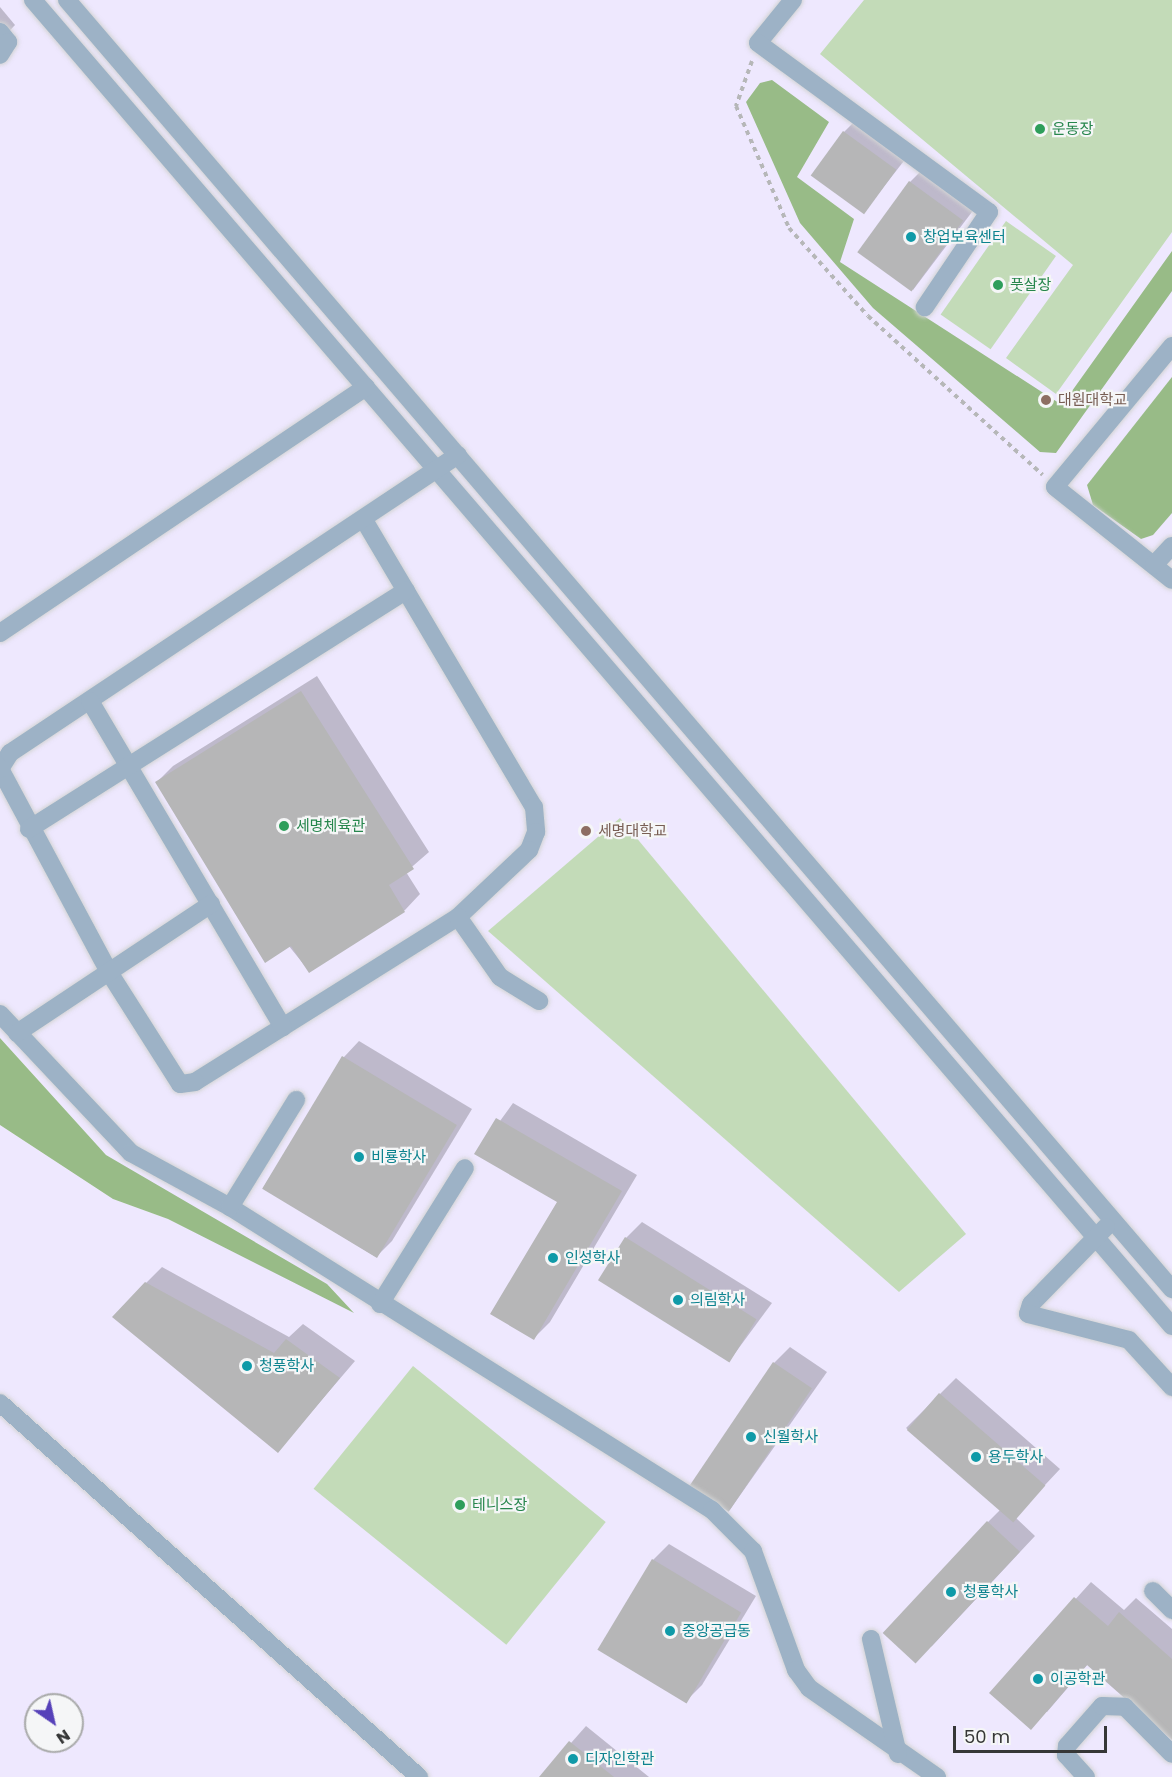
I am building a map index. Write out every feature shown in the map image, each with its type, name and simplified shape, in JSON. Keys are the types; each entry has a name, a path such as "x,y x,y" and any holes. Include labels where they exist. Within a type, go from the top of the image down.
{"street":[{"path":"33,0 256,257 770,861 1099,1235 1172,1326"},
{"path":"67,0 1115,1217 1172,1289"},
{"path":"793,0 758,43 989,212 925,307"},
{"path":"0,32 8,42 0,55"},
{"path":"256,257 277,243"},
{"path":"1172,346 1055,487 1172,580"},
{"path":"0,633 366,387"},
{"path":"364,520 534,807 536,832 529,850 459,917 195,1082 180,1084 171,1078 109,972 29,829 0,769 10,753 364,520 458,455"},
{"path":"1154,565 1172,546"},
{"path":"29,829 406,591"},
{"path":"90,700 284,1027"},
{"path":"770,861 792,843"},
{"path":"17,1033 211,904"},
{"path":"459,917 500,977 539,1001"},
{"path":"0,1014 118,1143 230,1207 380,1304 712,1510 738,1533 753,1551 796,1670 809,1688 898,1754 937,1777"},
{"path":"230,1207 296,1100"},
{"path":"380,1304 465,1168"},
{"path":"1115,1217 1030,1304 1028,1314 1129,1340 1172,1387"},
{"path":"0,1403 418,1777"},
{"path":"1153,1590 1172,1610"},
{"path":"871,1639 898,1754"},
{"path":"1086,1777 1066,1755 1067,1746 1102,1706 1125,1707 1172,1754"}],"path":[{"path":"758,43 736,106 789,228 868,316 1055,487"}],"shaded area":[{"name":"세명대학교","path":"0,0 1172,0 1172,1777 0,1777 0,1125 113,1199 168,1219 353,1311 106,1155 0,1038"}],"green space":[{"name":"운동장","path":"864,0 1172,0 1172,232 1056,394 1006,358 1073,265 820,54"},
{"path":"772,80 829,122 797,177 854,219 840,262 1062,405 1172,251 1172,291 1056,453 1040,452 873,308 800,223 746,102 760,83"},
{"name":"풋살장","path":"1006,221 1056,256 991,349 941,314"},
{"path":"1172,377 1172,513 1153,535 1141,539 1093,505 1087,485"},
{"path":"620,818 966,1234 899,1292 488,931"},
{"path":"0,1038 106,1155 327,1284 354,1313 168,1219 113,1199 0,1125"},
{"name":"테니스장","path":"413,1366 606,1522 506,1645 314,1489"}],"building":[{"path":"843,131 896,170 864,214 811,175"},
{"name":"창업보육센터","path":"909,181 963,220 911,292 857,252"},
{"name":"세명체육관","path":"301,691 414,869 389,885 405,912 309,973 291,946 265,963 155,782"},
{"name":"비룡학사","path":"342,1056 457,1125 377,1258 262,1189"},
{"name":"인성학사","path":"496,1118 622,1191 534,1340 490,1314 557,1202 474,1154"},
{"name":"의림학사","path":"625,1237 756,1319 729,1362 598,1280"},
{"name":"청풍학사","path":"145,1282 274,1353 286,1339 340,1378 278,1453 112,1317"},
{"name":"신월학사","path":"773,1362 812,1388 729,1512 690,1486"},
{"name":"용두학사","path":"939,1393 1045,1486 1013,1522 907,1430"},
{"name":"청룡학사","path":"987,1521 1020,1552 916,1664 883,1633"},
{"name":"중앙공급동","path":"652,1559 741,1613 687,1703 597,1650"},
{"name":"이공학관","path":"1074,1597 1108,1626 1119,1612 1172,1659 1172,1740 1087,1665 1031,1730 989,1693"},
{"name":"디자인학관","path":"569,1741 614,1777 539,1777"}],"place":[{"name":"운동장","path":"1040,129"},
{"name":"창업보육센터","path":"911,237"},
{"name":"풋살장","path":"998,285"},
{"name":"대원대학교","path":"1046,400"},
{"name":"세명체육관","path":"284,826"},
{"name":"세명대학교","path":"586,831"},
{"name":"비룡학사","path":"359,1157"},
{"name":"인성학사","path":"553,1258"},
{"name":"의림학사","path":"678,1300"},
{"name":"청풍학사","path":"247,1366"},
{"name":"신월학사","path":"751,1437"},
{"name":"용두학사","path":"976,1457"},
{"name":"테니스장","path":"460,1505"},
{"name":"청룡학사","path":"951,1592"},
{"name":"중앙공급동","path":"670,1631"},
{"name":"이공학관","path":"1038,1679"},
{"name":"디자인학관","path":"573,1759"}]}
